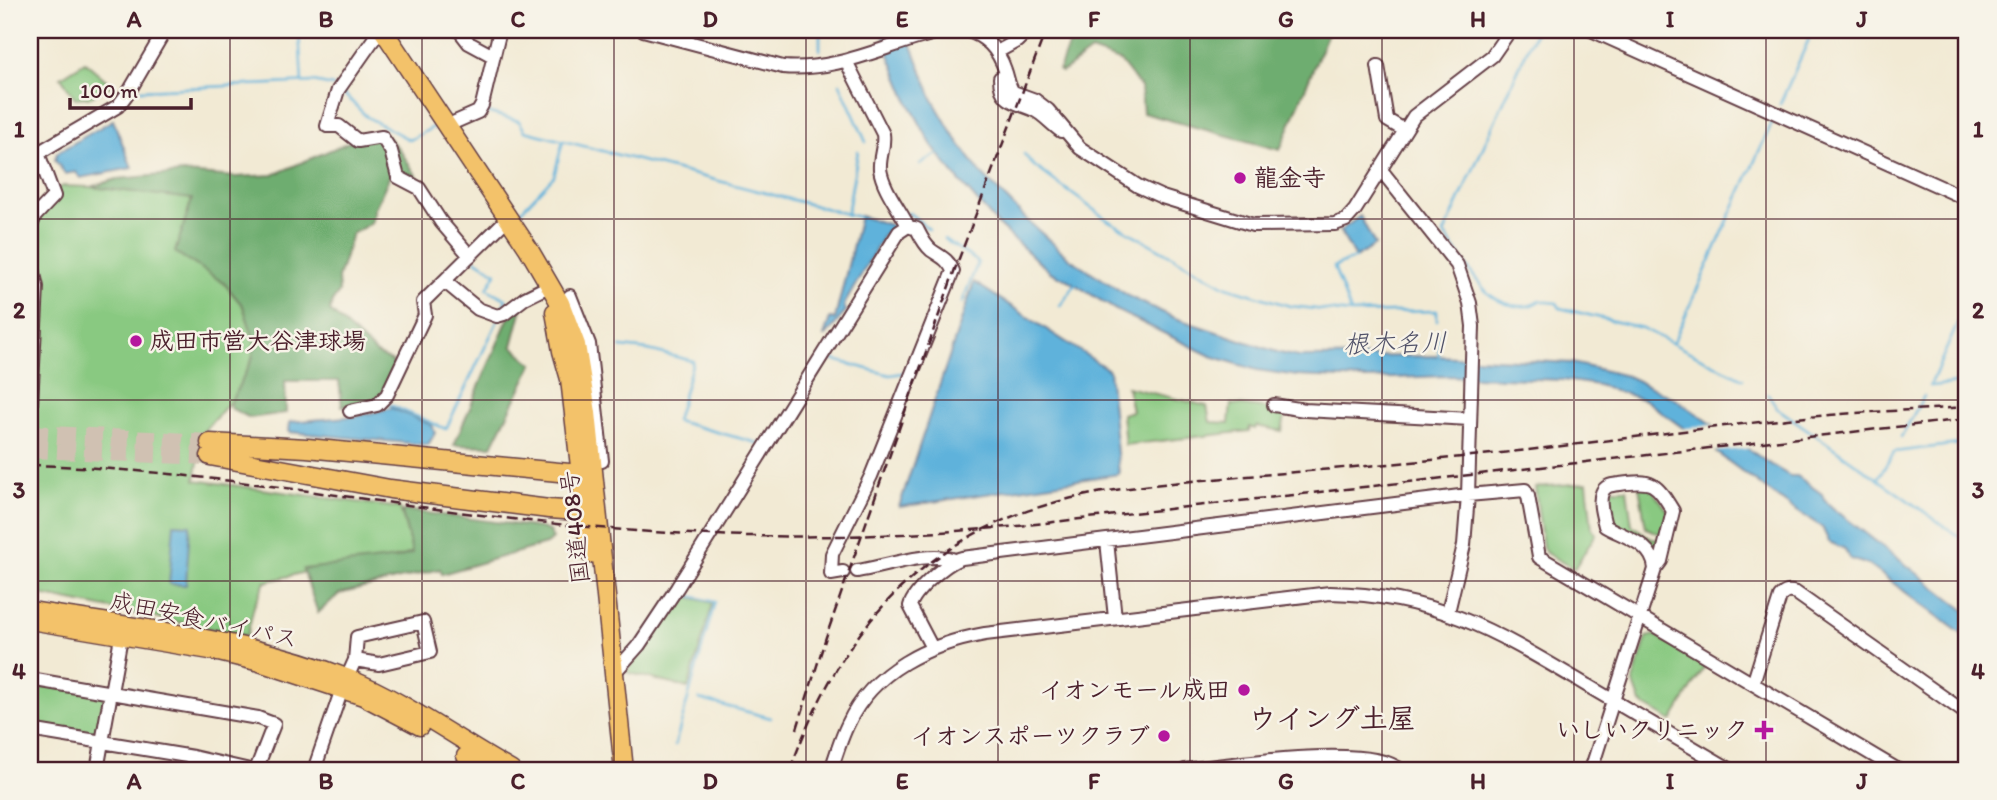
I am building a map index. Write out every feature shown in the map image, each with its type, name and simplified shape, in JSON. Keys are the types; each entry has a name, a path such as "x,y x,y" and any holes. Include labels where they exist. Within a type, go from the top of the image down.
{"highway":[{"name":"国道408号","path":"381,30 508,218 549,286 562,351 593,471 592,512 613,770"},
{"path":"210,449 231,451 307,448 593,471"},
{"path":"231,451 390,489 592,512"},
{"name":"国道408号","path":"592,512 624,770"}],"main road":[{"name":"成田安食バイパス","path":"30,610 257,649 388,697 512,770"},
{"name":"成田安食バイパス","path":"30,621 210,651 345,683 363,697 488,770"}],"street":[{"path":"30,228 35,216 54,196 38,153 118,106 165,30"},
{"path":"381,30 338,90 327,126 339,126 358,141 382,137 391,151 398,177 419,188 441,222 470,256"},
{"path":"459,30 469,43 493,56"},
{"path":"446,126 478,112 482,105 500,30"},
{"path":"642,30 783,66 813,67 846,61 948,30"},
{"path":"965,30 986,39 999,56 1013,92 1040,103 1080,148 1138,186 1163,197 1253,225 1295,226 1341,223 1355,210 1404,130 1425,107 1492,56 1510,30"},
{"path":"999,56 1028,30"},
{"path":"1591,30 1967,199"},
{"path":"843,572 831,574 832,554 871,476 952,275 949,262 927,247 917,229 905,220 887,189 880,167 884,148 883,134 846,61"},
{"path":"1378,66 1387,120 1404,130"},
{"path":"1381,170 1457,265 1470,303 1473,326 1468,495 1464,545 1448,612"},
{"path":"350,411 377,405 387,395 425,314 423,302 508,218"},
{"path":"614,673 639,645 677,588 905,220"},
{"path":"30,282 31,260"},
{"path":"30,423 37,287 31,260"},
{"path":"444,281 478,309 501,315 525,298 549,286"},
{"path":"570,296 589,344 593,471"},
{"path":"1274,405 1305,411 1470,415"},
{"path":"1591,770 1655,569 1661,561 1673,511 1661,491 1645,481 1609,485 1603,489 1600,496 1605,526 1643,545 1654,562 1655,569"},
{"path":"856,571 924,558 955,560 1010,551 1525,490 1539,557 1898,770"},
{"path":"1107,541 1115,618"},
{"path":"932,648 910,606 912,598 955,560"},
{"path":"1753,684 1780,597 1790,591 1967,713"},
{"path":"831,770 848,723 873,687 890,672 932,648 985,634 1330,593 1384,596 1448,612 1519,645 1731,770"},
{"path":"314,770 355,660 357,637 423,622 430,652 379,664 355,660"},
{"path":"97,770 121,637"},
{"path":"30,678 258,718 274,724 256,770"},
{"path":"30,730 194,757 250,770"},
{"path":"1185,770 1321,757 1374,761 1392,765 1400,770"}],"green space":[{"path":"1074,30 1329,30 1280,150 1143,113 1141,88 1120,61 1091,51 1062,72 1059,70"},
{"path":"85,62 112,85 91,97 75,98 61,77"},
{"path":"381,131 399,149 418,178 391,173 371,223 352,234 338,278 339,292 330,311 377,354 393,362 395,373 389,386 372,403 342,406 339,381 285,381 286,413 250,418 230,408 252,360 255,342 243,306 224,283 175,252 192,199 91,187 117,179 185,173 236,177 273,175 372,132"},
{"path":"63,186 192,198 176,252 224,283 243,306 255,342 252,360 231,401 203,432 195,480 400,508 413,553 337,573 305,572 265,582 254,606 247,636 30,593 30,215 48,193"},
{"path":"523,304 512,346 533,364 492,446 454,445 508,319"},
{"path":"1127,387 1207,406 1210,422 1229,423 1231,404 1286,411 1282,431 1256,426 1255,429 1250,427 1249,431 1125,445 1122,414 1132,411"},
{"path":"1587,483 1592,529 1596,534 1574,569 1546,553 1543,548 1535,487"},
{"path":"1639,486 1652,489 1670,514 1660,534 1646,528"},
{"path":"1608,489 1627,489 1632,525 1652,539 1663,540 1659,558 1650,545 1613,523 1606,506"},
{"path":"405,510 541,528 549,531 553,539 546,544 442,574 440,569 339,594 318,613 303,569 397,558 412,553 402,512"},
{"path":"677,594 713,603 688,688 626,672"},
{"path":"1655,635 1705,666 1672,721 1641,703 1633,681 1647,637"},
{"path":"30,682 105,694 98,736 30,725"}],"water":[{"path":"882,30 906,30 933,100 952,133 980,172 1069,258 1132,298 1175,318 1299,357 1435,356 1572,363 1627,376 1674,398 1773,466 1790,476 1797,476 1822,494 1824,500 1834,509 1967,612 1967,638 1869,565 1850,559 1845,549 1829,542 1822,527 1789,506 1645,400 1598,385 1563,380 1446,376 1366,379 1298,376 1257,370 1211,356 1116,310 1050,272 999,226 956,177 931,144 909,103 889,55"},
{"path":"113,120 132,168 80,178 76,172 65,174 55,160 57,153"},
{"path":"860,216 894,226 897,221 901,223 894,231 886,231 844,305 846,311 824,336 830,318 835,319"},
{"path":"1360,216 1375,245 1355,258 1340,231"},
{"path":"974,282 1109,370 1119,474 899,507"},
{"path":"392,408 432,425 435,433 428,445 289,432 290,422 358,416"},
{"path":"174,524 190,525 186,585 169,584"}],"pier":[{"path":"1718,424 1752,448 1713,452 1680,429"}],"waterway":[{"path":"299,30 302,82"},
{"path":"820,30 820,50"},
{"path":"1536,30 1444,234 1482,287 1499,300 1520,306 1539,301 1557,303 1560,308 1642,328 1743,379"},
{"path":"1780,104 1813,30"},
{"path":"141,90 313,82 333,86"},
{"path":"840,84 866,142"},
{"path":"342,92 367,117 410,140 437,125"},
{"path":"486,112 519,121 525,131 859,217"},
{"path":"1673,343 1774,118"},
{"path":"516,216 554,176 563,141"},
{"path":"847,215 858,151"},
{"path":"920,164 941,152"},
{"path":"1024,154 1033,165 1109,221 1227,287 1290,306 1351,313"},
{"path":"907,214 929,229"},
{"path":"944,239 978,262 962,303"},
{"name":"根木名川","path":"1355,258 1334,267 1351,313 1437,311 1437,320"},
{"path":"475,259 496,273 487,289 506,299 503,308"},
{"path":"1060,306 1076,283"},
{"path":"1930,386 1967,302"},
{"path":"390,405 446,429 498,320"},
{"name":"根木名川","path":"1438,332 1439,357"},
{"path":"621,347 648,350 693,361 676,421 761,444"},
{"path":"827,358 890,375 908,372"},
{"path":"1931,386 1967,382"},
{"path":"1768,394 1777,408 1967,542"},
{"path":"1901,437 1924,396"},
{"path":"1878,478 1894,452 1967,443"},
{"path":"675,745 715,602 679,593"},
{"path":"699,699 771,718"}],"tunnel":[{"path":"30,434 210,443"},
{"path":"30,449 210,456"}],"railway":[{"path":"797,729 826,637 955,269 1046,30"},
{"path":"790,770 820,699 838,666 882,607 908,581 971,536 1001,521 1063,500 1160,484 1462,457 1829,415 1967,407"},
{"path":"30,465 158,473 599,528 718,535 838,536 1018,526 1967,419"}],"place":[{"name":"龍金寺","path":"1240,178"},
{"name":"成田市営大谷津球場","path":"136,341"},
{"name":"イオンモール成田","path":"1244,690"},
{"name":"いしいクリニック","path":"1764,730"},
{"name":"イオンスポーツクラブ","path":"1164,736"}],"district":[{"name":"ウイング土屋","path":"1332,718"}]}
